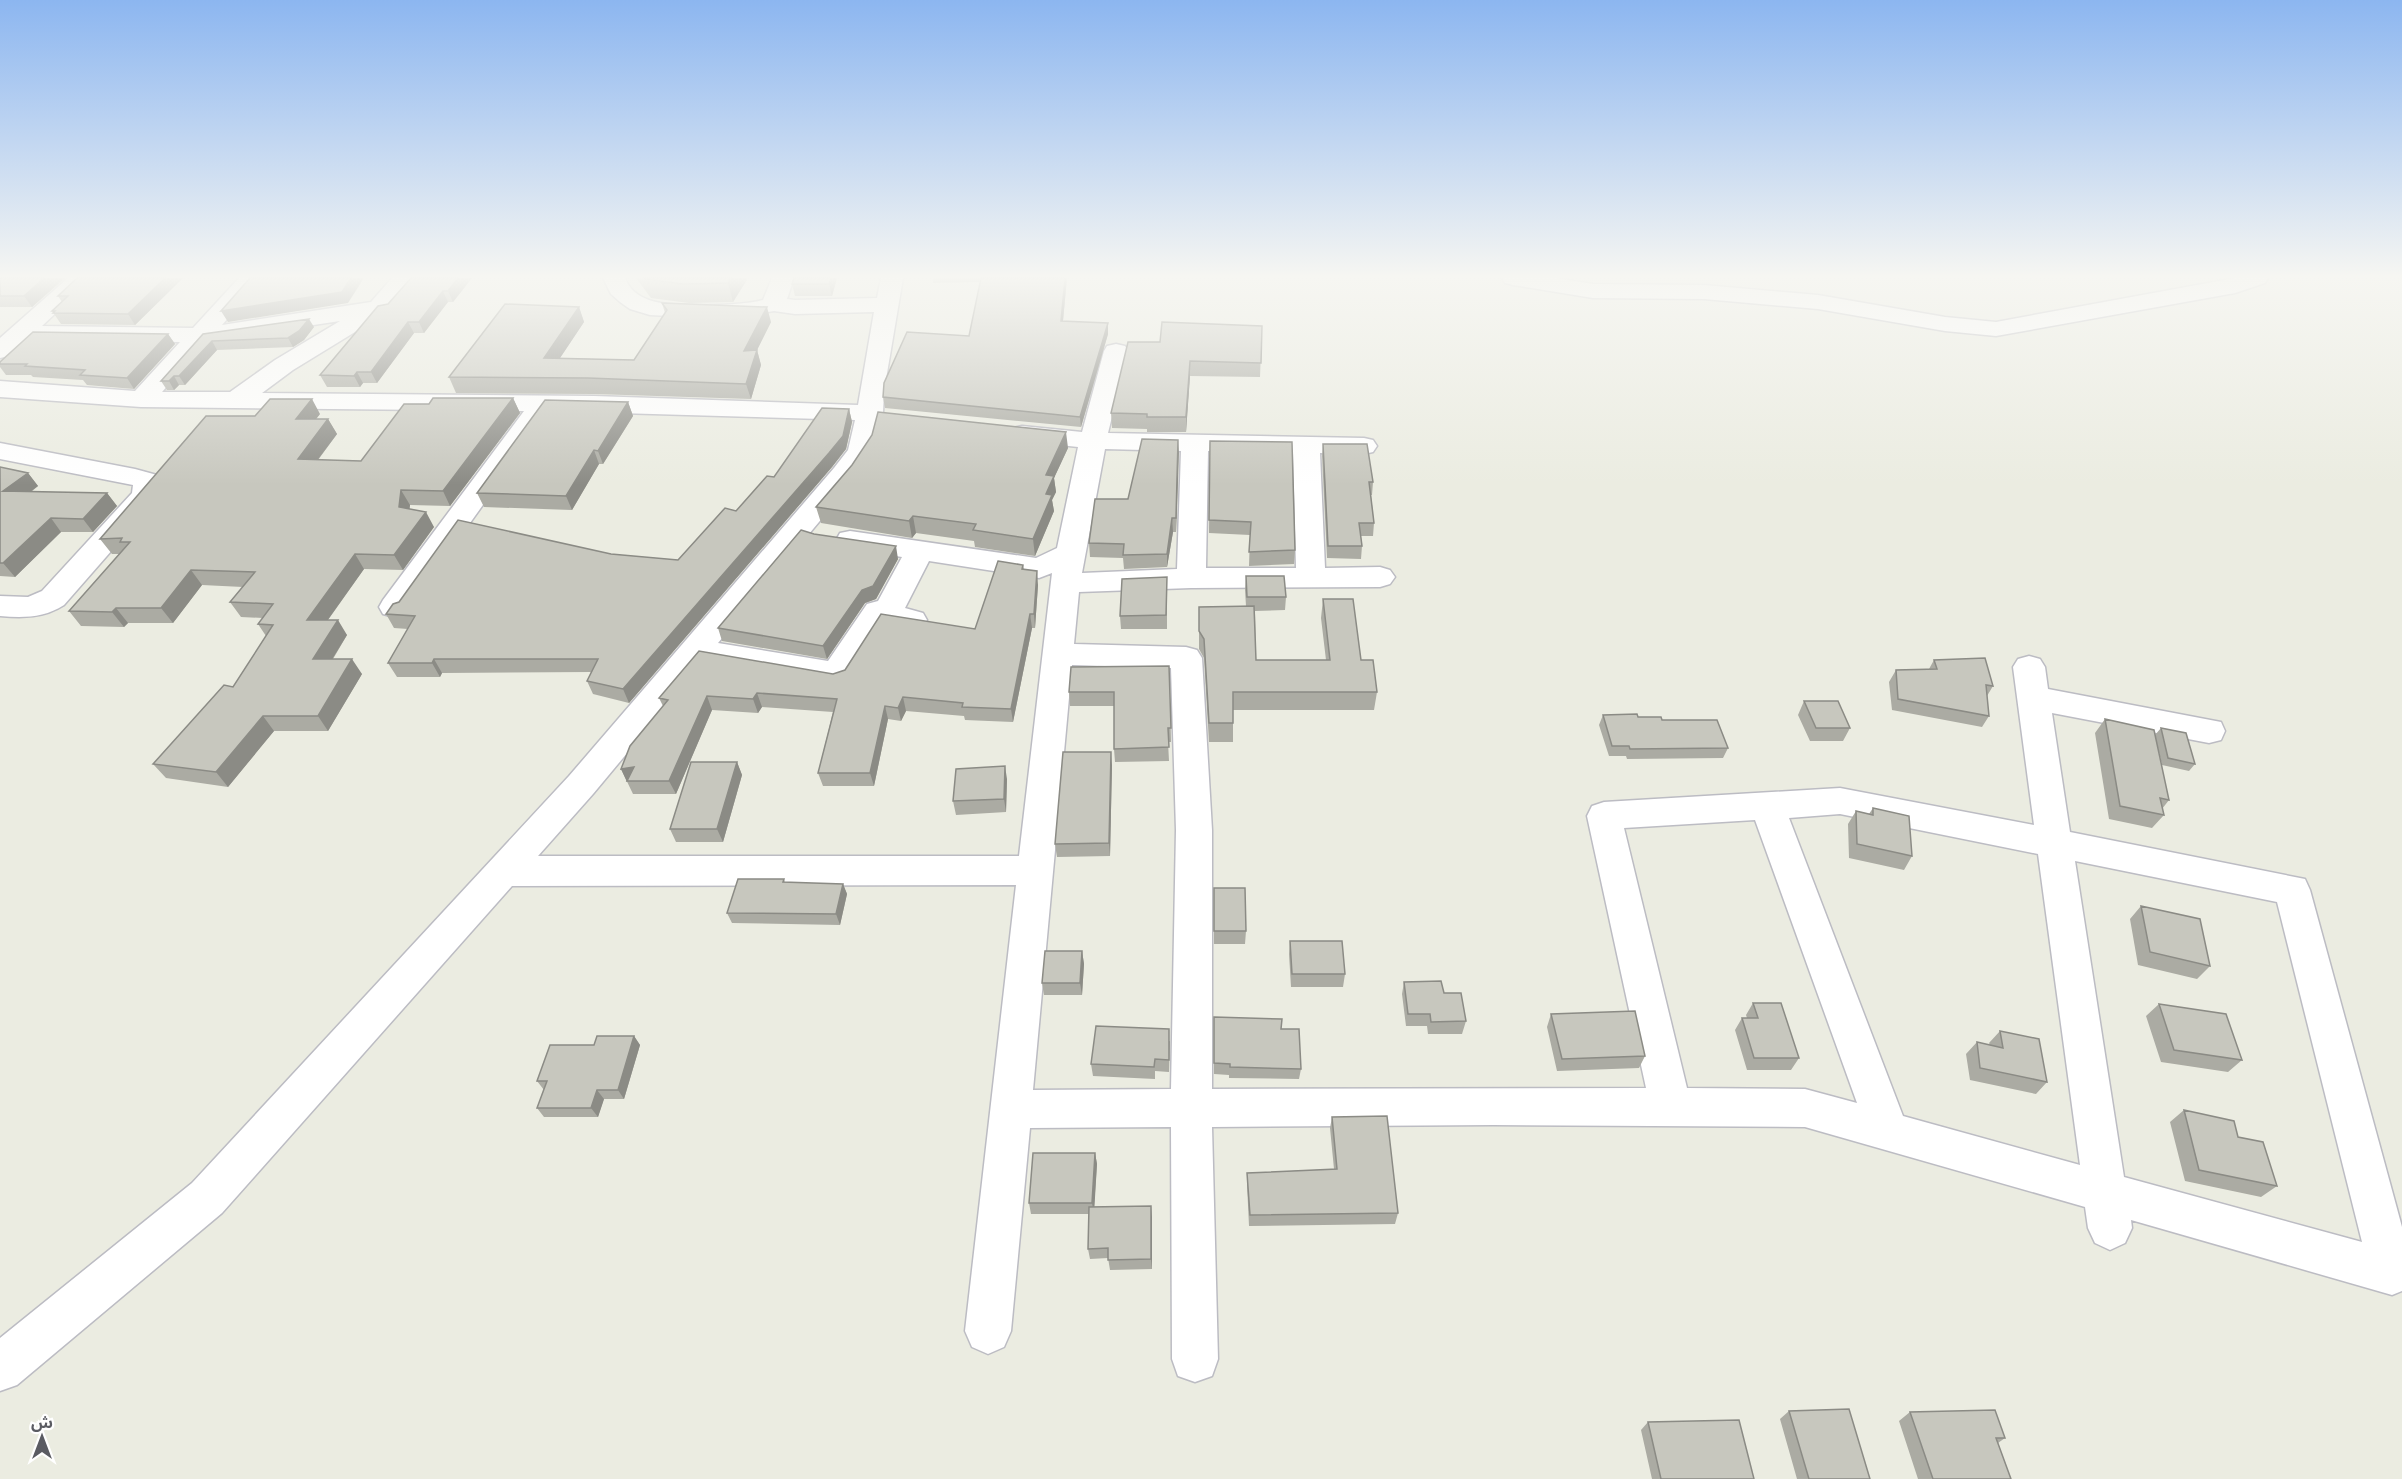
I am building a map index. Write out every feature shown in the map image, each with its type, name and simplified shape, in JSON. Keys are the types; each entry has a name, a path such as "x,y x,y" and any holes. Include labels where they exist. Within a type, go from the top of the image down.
{"street":[{"path":"141,399 191,347"},
{"path":"236,400 284,365 314,347"},
{"path":"0,1368 207,1198 581,785 800,526 861,450 882,417 886,347"},
{"path":"988,1331 1067,568 1093,441 1116,351"},
{"path":"0,389 141,399 542,404 882,417"},
{"path":"394,607 542,404"},
{"path":"1000,432 1093,441 1364,446"},
{"path":"1191,578 1195,443"},
{"path":"1306,446 1311,577"},
{"path":"0,451 135,477 147,481 148,489 54,598 43,606 29,609 0,606"},
{"path":"800,526 818,536 1040,568 1191,578 1380,577"},
{"path":"695,650 836,674 878,611 899,617 920,550"},
{"path":"1057,654 1186,658 1194,830 1191,1107 1195,1359"},
{"path":"2107,1210 2031,682 2209,731"},
{"path":"1011,1108 1805,1108 1888,1131 2107,1210 2392,1273 2292,890 1840,801 1604,816 1671,1107"},
{"path":"1767,805 1888,1131"},
{"path":"503,871 1035,870"}],"building":[{"path":"16,347 156,347 127,378 80,375 85,370 25,366 27,364 0,364"},
{"path":"191,347 206,347 179,376 174,376 169,381 161,381"},
{"path":"344,347 389,347 371,372 357,372 354,376 320,375"},
{"path":"472,347 552,347 544,358 634,360 643,347 746,347 744,351 757,350 746,384 588,378 449,377"},
{"path":"900,347 1101,347 1080,417 883,397 884,383"},
{"path":"1127,347 1261,347 1261,363 1190,361 1186,417 1147,417 1147,414 1111,413"},
{"path":"433,398 513,398 443,491 401,490 399,507 426,512 394,555 355,554 307,620 338,620 313,659 352,659 318,716 263,716 216,772 153,764 224,685 233,687 273,625 258,624 273,604 230,602 255,572 191,570 161,608 116,608 112,612 69,611 130,542 120,542 122,538 100,539 206,416 255,416 270,399 312,399 296,419 328,419 298,459 361,461 404,404 429,404"},
{"path":"545,400 628,402 598,451 594,450 566,496 477,493"},
{"path":"822,408 849,409 843,436 623,689 587,681 598,659 434,659 432,663 388,663 415,616 386,614 393,604 399,602 458,520 611,554 678,560 725,508 736,511 767,476 774,477"},
{"path":"878,412 1066,432 1046,475 1054,476 1046,494 1052,495 1033,539 973,530 976,524 913,516 909,521 816,507 852,465 872,435"},
{"path":"1142,439 1178,440 1176,518 1172,518 1167,554 1123,555 1124,544 1089,543 1095,499 1128,499"},
{"path":"1210,441 1292,442 1295,550 1249,552 1251,522 1209,520"},
{"path":"1323,444 1367,444 1373,482 1369,482 1374,523 1359,523 1362,546 1328,546"},
{"path":"0,467 28,473 3,491 107,493 83,519 51,518 3,563 0,563"},
{"path":"801,530 896,546 873,586 862,590 823,646 718,628"},
{"path":"998,561 1023,565 1022,569 1037,571 1034,614 1030,614 1011,709 962,707 963,703 903,697 898,708 885,706 870,773 818,773 837,699 757,693 753,699 707,696 669,781 627,781 634,767 621,769 630,746 668,700 659,698 699,651 833,674 845,670 881,614 975,629"},
{"path":"1246,576 1284,576 1286,597 1247,597"},
{"path":"1167,577 1166,615 1120,616 1122,579"},
{"path":"1323,599 1353,599 1361,660 1373,660 1377,692 1233,692 1233,723 1209,723 1204,639 1199,631 1199,607 1254,606 1256,660 1330,660"},
{"path":"1985,658 1993,686 1986,685 1989,716 1898,699 1896,670 1937,669 1934,660"},
{"path":"1169,666 1171,728 1168,728 1169,747 1114,749 1114,692 1069,692 1071,667"},
{"path":"1804,701 1838,701 1850,728 1816,728"},
{"path":"1637,714 1638,717 1661,717 1662,720 1717,720 1728,748 1630,749 1629,746 1612,746 1603,715"},
{"path":"2105,719 2154,730 2169,800 2160,798 2164,815 2120,806"},
{"path":"2161,728 2186,733 2195,764 2168,758"},
{"path":"1063,752 1111,752 1109,843 1055,844"},
{"path":"691,762 737,762 717,829 670,829"},
{"path":"1005,766 1004,799 953,801 956,769"},
{"path":"1873,808 1909,816 1912,856 1857,844 1856,811 1873,815"},
{"path":"738,879 784,879 783,882 843,884 836,914 727,913"},
{"path":"1214,888 1245,888 1246,931 1214,931"},
{"path":"2141,906 2200,919 2210,966 2150,952"},
{"path":"1290,941 1342,941 1345,974 1292,974"},
{"path":"1045,951 1082,951 1080,983 1042,983"},
{"path":"1441,981 1444,993 1461,993 1466,1021 1431,1022 1430,1014 1408,1014 1404,982"},
{"path":"1753,1003 1781,1003 1799,1058 1754,1058 1742,1018 1758,1018"},
{"path":"2159,1004 2226,1014 2242,1060 2174,1050"},
{"path":"1635,1011 1645,1056 1562,1059 1551,1014"},
{"path":"1214,1017 1282,1019 1281,1029 1299,1029 1301,1069 1230,1067 1230,1064 1214,1063"},
{"path":"1096,1026 1169,1029 1169,1060 1155,1059 1154,1067 1091,1064"},
{"path":"2000,1031 2039,1039 2047,1082 1980,1068 1977,1042 2003,1048"},
{"path":"597,1036 634,1036 618,1090 597,1090 591,1108 537,1108 547,1081 537,1081 550,1045 594,1045"},
{"path":"2184,1110 2234,1121 2238,1137 2263,1142 2277,1186 2199,1170"},
{"path":"1387,1116 1398,1213 1250,1215 1247,1173 1337,1169 1332,1117"},
{"path":"1033,1153 1095,1153 1092,1203 1029,1203"},
{"path":"1151,1206 1151,1259 1108,1260 1108,1248 1088,1249 1089,1207"},
{"path":"1849,1409 1870,1479 1809,1479 1789,1411"},
{"path":"1995,1410 2005,1438 1996,1438 2011,1479 1933,1479 1910,1412"},
{"path":"1739,1420 1754,1479 1661,1479 1648,1422"}]}
